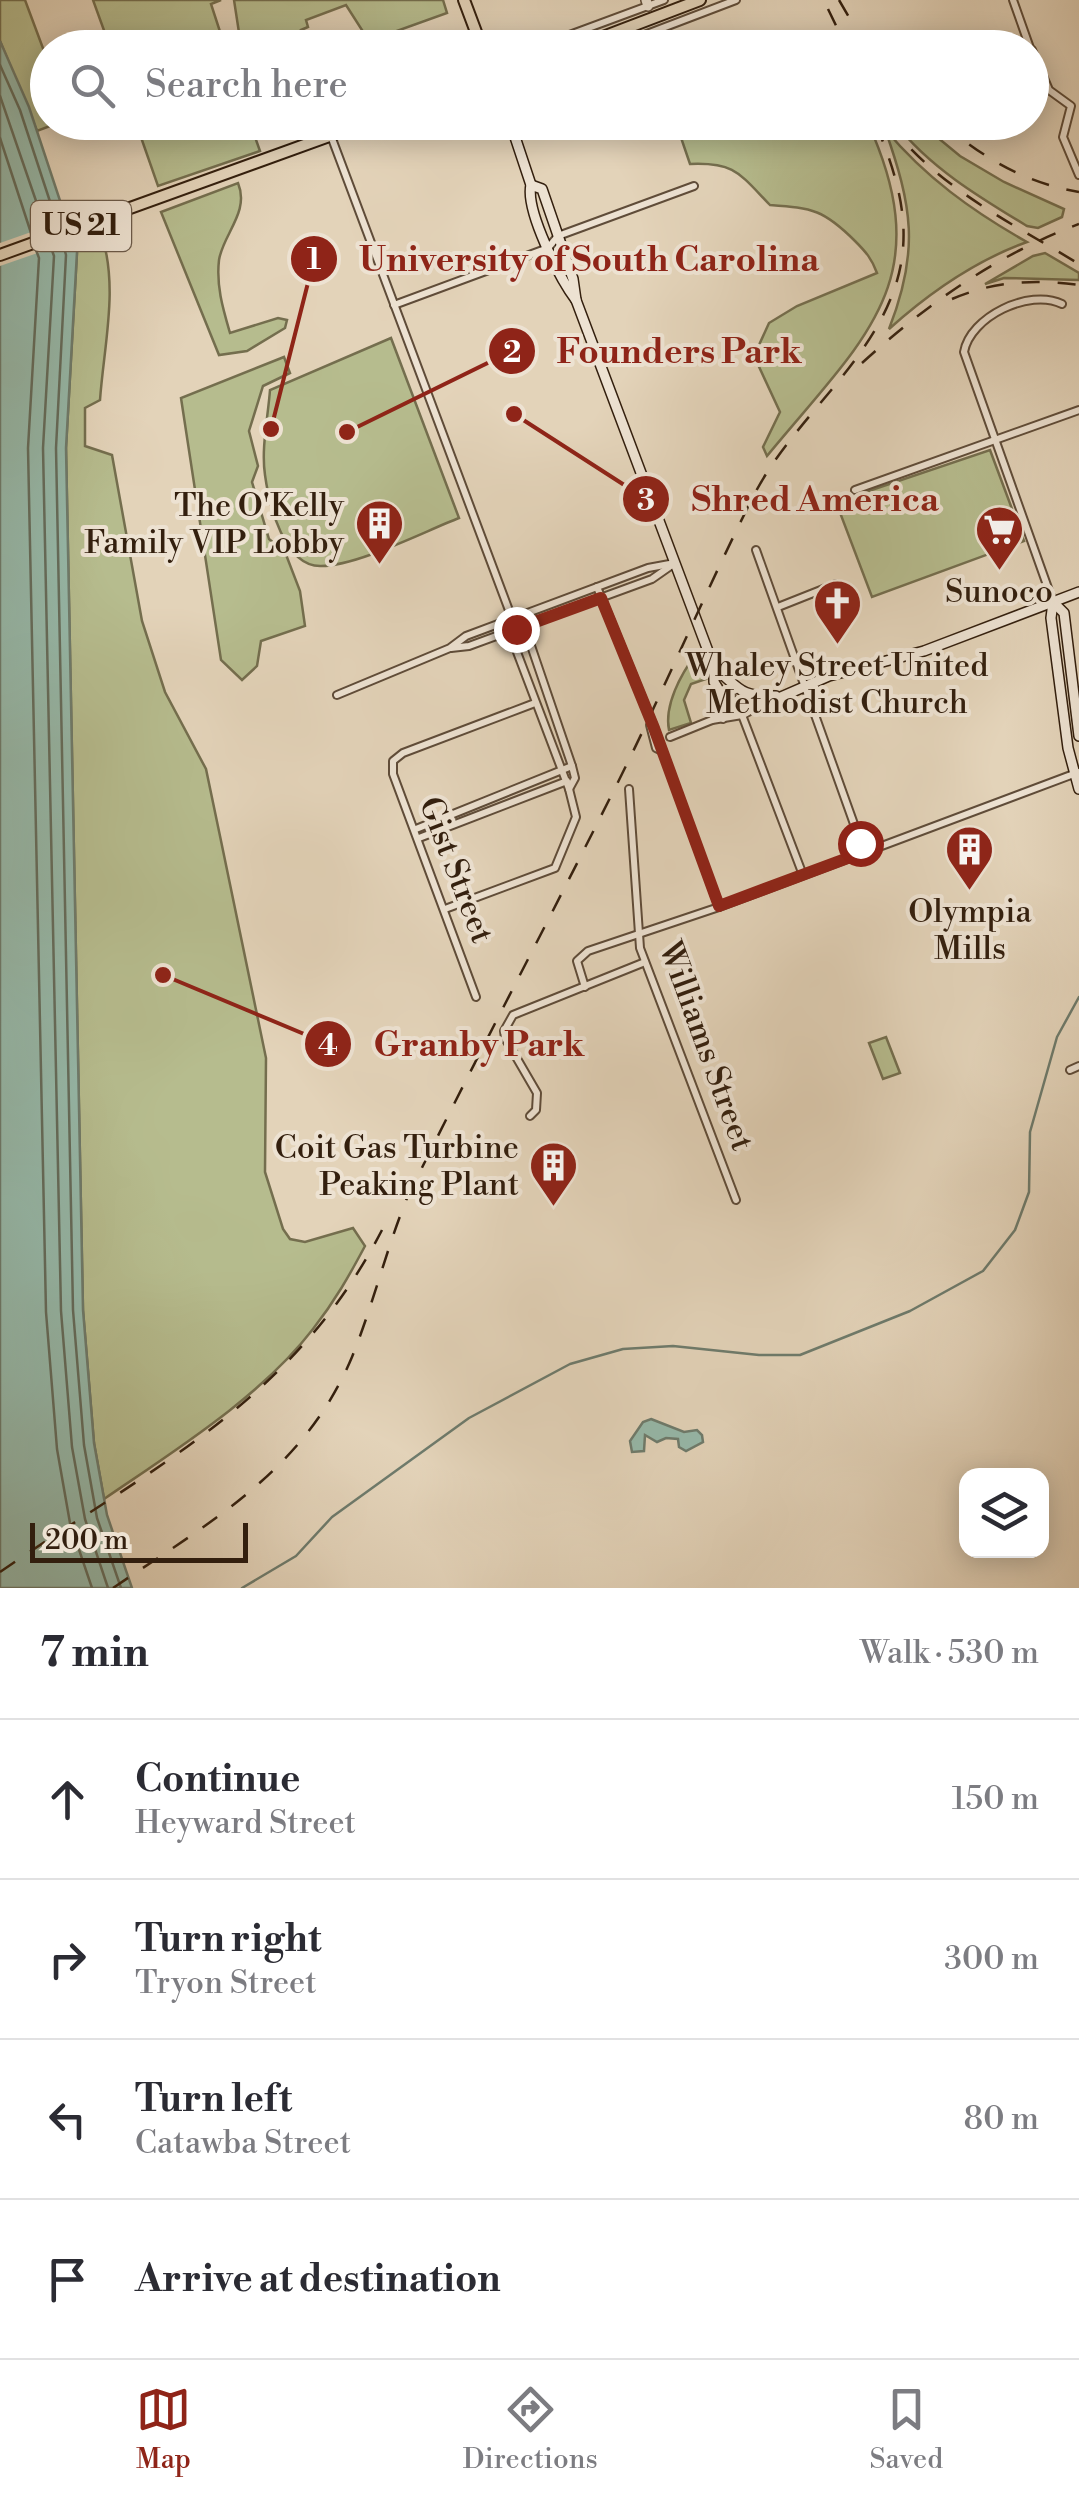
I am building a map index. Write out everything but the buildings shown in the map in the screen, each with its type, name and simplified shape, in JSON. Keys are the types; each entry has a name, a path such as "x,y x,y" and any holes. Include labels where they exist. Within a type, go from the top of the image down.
{"main road":[{"path":"464,0 475,30"},
{"path":"621,30 694,2"},
{"name":"US 21","path":"0,255 320,140"},
{"path":"516,140 548,248 562,282 576,300"},
{"path":"531,185 542,190 574,279 576,300 714,667 714,682 732,704 758,707 776,696 844,671 924,651 1079,592"},
{"path":"1053,602 1064,613 1079,736"},
{"path":"1053,602 1052,618 1079,789"},
{"path":"714,667 746,695 776,696"}],"street":[{"path":"583,30 647,3 664,0"},
{"path":"657,30 736,0"},
{"path":"1013,0 1024,30"},
{"path":"1049,90 1075,107 1063,136 1079,175"},
{"path":"332,140 516,629 512,639 576,817 555,868 445,910"},
{"path":"394,305 548,248 558,236 694,186"},
{"path":"1053,602 993,442 966,361 966,342 985,318 1002,310 1044,300 1062,304"},
{"path":"855,490 1079,410"},
{"path":"756,550 864,852"},
{"path":"337,695 450,648 466,636 648,568 675,563"},
{"path":"450,648 469,646 652,580 675,563"},
{"path":"778,607 836,584"},
{"path":"596,587 719,906"},
{"path":"418,838 567,786 574,778 527,634 516,629"},
{"path":"722,720 732,704 731,684"},
{"path":"712,720 720,711 722,696"},
{"name":"Gist Street","path":"476,996 393,774 393,761 402,752 536,703"},
{"path":"670,737 712,720 742,716 758,707"},
{"path":"742,716 803,875"},
{"path":"415,829 572,766"},
{"path":"585,988 577,970 580,956 864,852 1076,767"},
{"name":"Williams Street","path":"629,789 638,934 645,962 736,1200"},
{"path":"530,1116 536,1110 537,1094 515,1060 504,1030 513,1015 645,962"},
{"path":"1070,1070 1079,1066"}],"shaded area":[{"path":"0,0 25,0 36,30 30,30 30,114 0,41"},
{"path":"93,0 221,0 211,4 219,30 104,30"},
{"path":"234,0 443,0 447,13 400,30 362,30 346,5 306,20 308,27 301,30 239,30"},
{"path":"142,140 256,140 260,151 158,186"},
{"path":"682,140 874,140 888,178 896,226 893,267 881,305 834,377 767,456 763,447 780,412 754,356 769,323 797,306 877,273 862,249 826,217 808,210 770,205 727,168 690,164"},
{"path":"888,140 895,140 950,192 1027,242 954,279 889,329 899,301 908,251 909,228"},
{"path":"909,140 941,140 1004,182 1064,209 1062,217 1038,228 1027,226 939,167"},
{"path":"238,183 241,204 221,250 218,270 230,333 278,318 287,320 285,328 247,351 219,355 161,212"},
{"path":"101,233 109,274 109,316 100,400 85,408 85,446 112,455 142,621 165,692 206,769 266,1058 265,1172 283,1229 290,1239 305,1242 353,1228 365,1246 321,1319 268,1378 215,1422 104,1499 94,1443 83,1310 66,448 77,253 74,243"},
{"path":"1045,253 1079,273 1079,280 1004,278 985,284 1033,256"},
{"path":"391,338 459,518 353,560 336,565 308,564 297,556 281,532 267,487 264,455 270,390"},
{"path":"284,357 290,373 263,386 249,431 258,466 252,482 269,539 285,552 300,591 305,626 261,641 257,666 242,680 221,660 181,398"},
{"path":"990,450 1024,541 872,597 836,502"},
{"path":"696,654 706,679 691,684 684,700 691,723 669,730 671,700"},
{"path":"886,1037 900,1073 883,1079 869,1043"}],"water":[{"path":"0,41 30,110 30,140 40,140 77,252 66,448 83,1310 94,1443 107,1515 132,1588 0,1588"},
{"path":"651,1419 684,1432 697,1430 703,1442 686,1451 679,1447 678,1439 657,1442 645,1435 644,1451 632,1452 630,1441 643,1422"}],"pier":[{"path":"71,218 78,239 0,266 0,243"}],"waterway":[{"path":"242,1588 296,1556 332,1517 469,1418 570,1364 623,1349 673,1346 800,1355 910,1311 983,1271 1015,1230 1029,1192 1030,1132 1057,1037 1079,997"}],"railway":[{"path":"839,0 856,30"},
{"path":"828,9 838,30"},
{"path":"113,1588 251,1490 281,1463 332,1397 360,1337 407,1198 631,755 753,497 769,469 849,367 884,314 901,263 903,222 896,182 882,140"},
{"path":"903,140 952,185 1079,264"},
{"path":"964,140 1006,167 1079,192"},
{"path":"862,363 964,283 1019,250 1079,224"},
{"path":"952,299 1014,283 1079,285"},
{"path":"0,1572 164,1463 262,1386 306,1341 347,1290 382,1230"}],"place":[{"name":"Shred America","path":"514,414"},
{"name":"University of South Carolina","path":"271,429"},
{"name":"Founders Park","path":"347,432"},
{"name":"The O'Kelly Family VIP Lobby","path":"379,566"},
{"name":"Sunoco","path":"999,572"},
{"name":"Whaley Street United Methodist Church","path":"837,646"},
{"name":"Olympia Mills","path":"970,892"},
{"name":"Granby Park","path":"163,975"},
{"name":"Coit Gas Turbine Peaking Plant","path":"554,1208"}],"route":[{"path":"516,629 601,598 719,906 864,852 860,843"}]}
